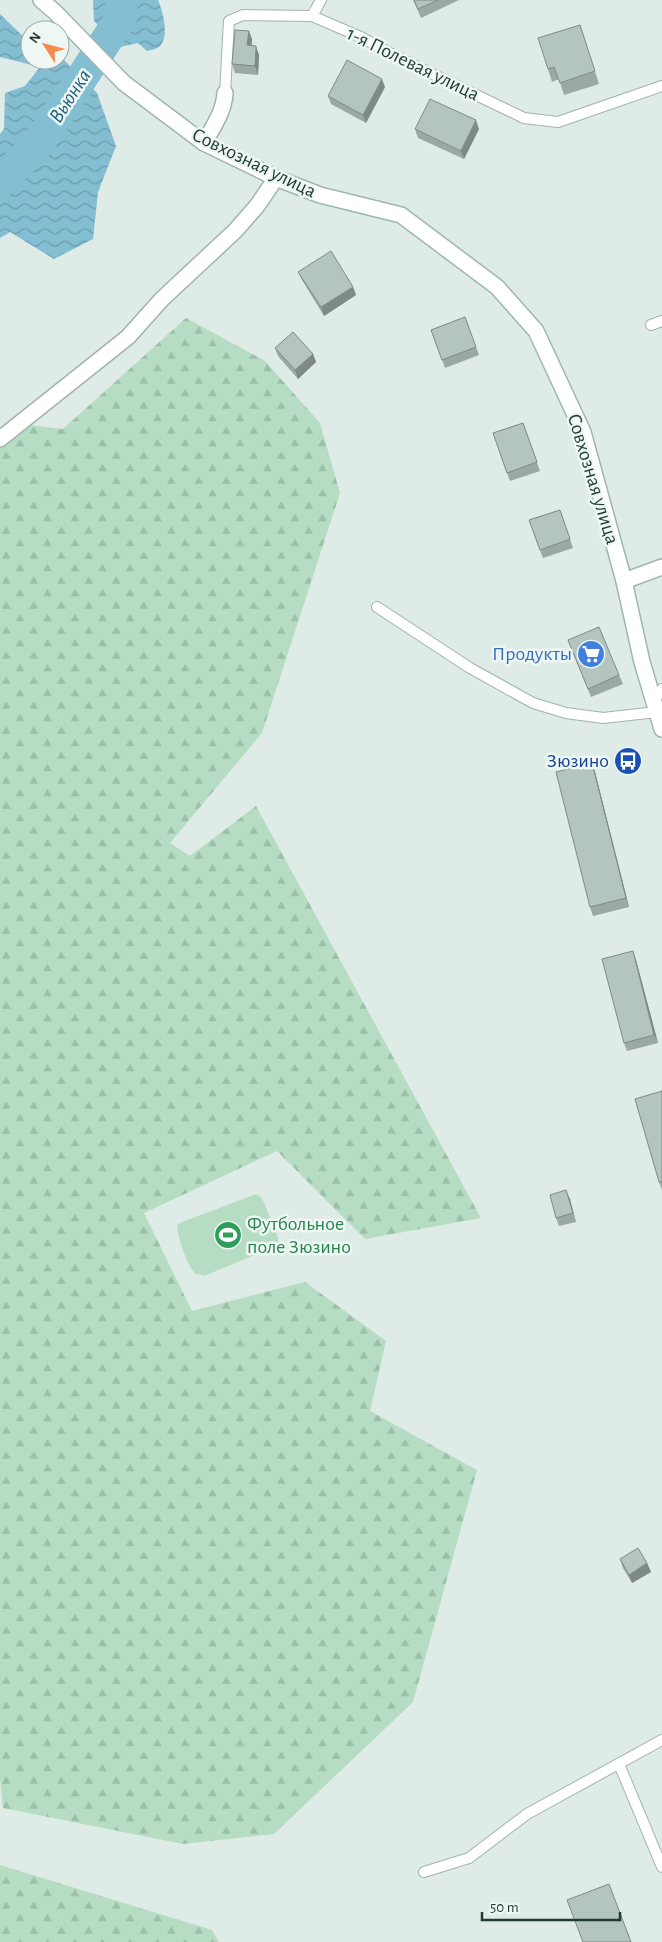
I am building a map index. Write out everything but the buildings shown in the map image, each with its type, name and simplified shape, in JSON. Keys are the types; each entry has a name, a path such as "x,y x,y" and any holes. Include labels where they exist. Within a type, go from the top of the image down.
{"street":[{"name":"Совхозная улица","path":"40,0 55,12 124,83 204,143 276,178 320,196 401,215 497,287 536,331 583,432 624,581 642,662 659,700 662,729"},
{"path":"204,143 225,104 225,93"},
{"path":"0,439 128,336 162,299 235,231 257,206 276,178"},
{"path":"624,581 662,568"}],"lane":[{"path":"312,16 321,0"},
{"name":"1-я Полевая улица","path":"225,93 229,21 243,15 312,16 363,38 397,57 524,118 558,122 662,86"},
{"path":"651,325 662,321"},
{"path":"378,607 470,668 533,704 566,713 603,718 659,700"},
{"path":"424,1872 469,1858 526,1814 662,1740"},
{"path":"619,1764 662,1867"}],"green space":[{"path":"186,318 265,361 320,423 340,493 262,733 170,843 190,856 256,806 481,1218 365,1239 277,1151 144,1213 192,1311 305,1282 386,1341 370,1411 477,1470 413,1702 274,1834 183,1844 3,1808 0,1778 0,436 19,424 63,429"},
{"name":"Футбольное поле Зюзино","path":"256,1194 262,1198 278,1237 278,1243 274,1247 204,1276 196,1274 183,1251 177,1225"},
{"path":"0,1865 212,1930 219,1942 0,1942"}],"water":[{"path":"93,0 158,0 165,31 162,43 158,48 147,51 138,43 120,47 94,21"},
{"path":"0,14 20,33 20,62 0,57"},
{"path":"70,66 97,93 116,146 98,192 93,239 54,259 10,232 0,238 0,134 4,129 5,93 25,86 38,70 70,70"}],"waterway":[{"name":"Вьюнка","path":"0,182 39,143 121,18 121,0"}],"place":[{"name":"Продукты","path":"591,654"},
{"name":"Зюзино","path":"628,761"},
{"name":"Футбольное поле Зюзино","path":"228,1235"}]}
